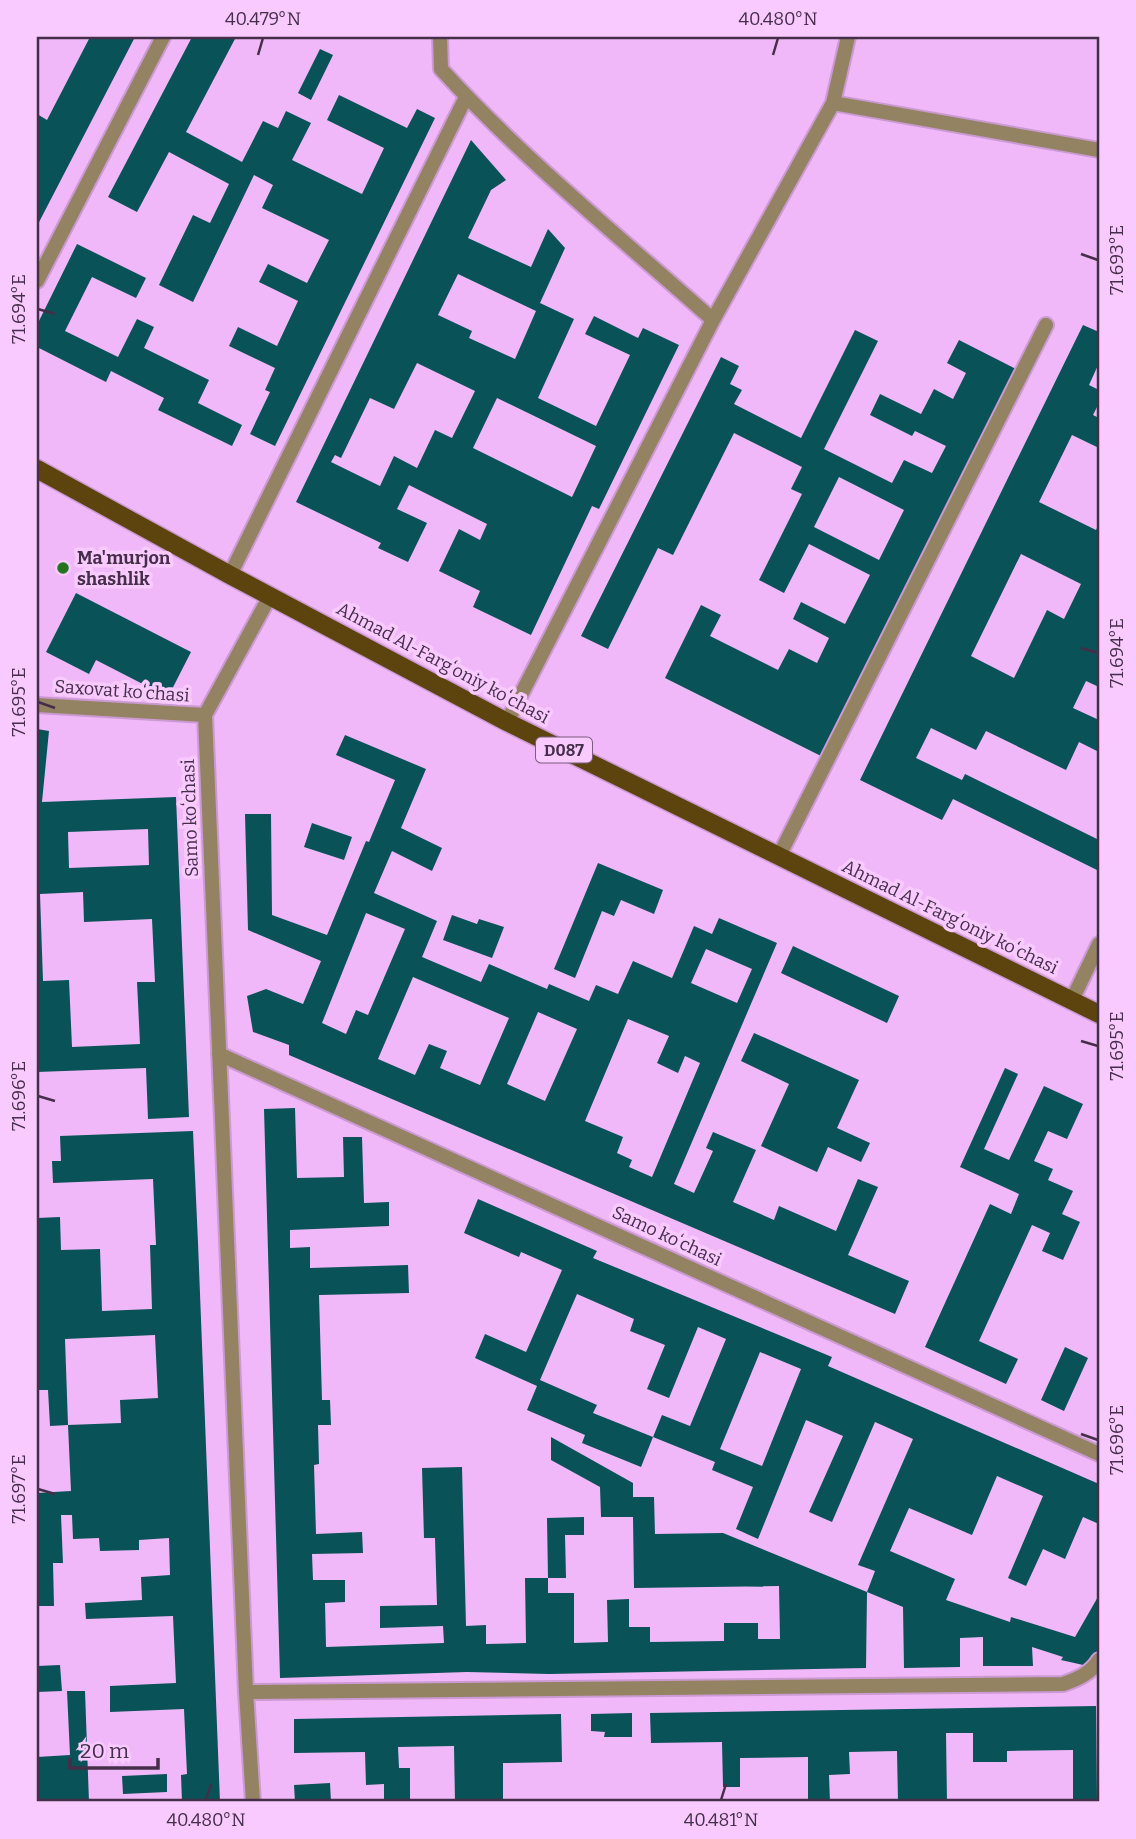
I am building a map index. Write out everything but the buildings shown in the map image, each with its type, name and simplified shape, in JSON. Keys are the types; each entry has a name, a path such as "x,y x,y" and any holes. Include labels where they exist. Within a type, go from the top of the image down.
{"main road":[{"name":"Ahmad Al-Fargʻoniy koʻchasi","path":"37,469 508,722 1099,1014"}],"street":[{"path":"37,281 163,37"},
{"path":"440,37 441,69 466,97 517,147 713,320"},
{"path":"508,722 713,320 833,103 848,37"},
{"path":"230,575 466,97"},
{"path":"833,103 1099,150"},
{"path":"779,856 1046,325"},
{"path":"205,715 270,596"},
{"name":"Saxovat koʻchasi","path":"37,705 205,715"},
{"name":"Samo koʻchasi","path":"205,715 246,1692 253,1802"},
{"path":"1072,1000 1099,944"},
{"name":"Samo koʻchasi","path":"219,1054 1099,1454"},
{"path":"246,1692 1063,1684 1081,1678 1099,1660"}],"place":[{"name":"Ma'murjon shashlik","path":"63,568"}]}
